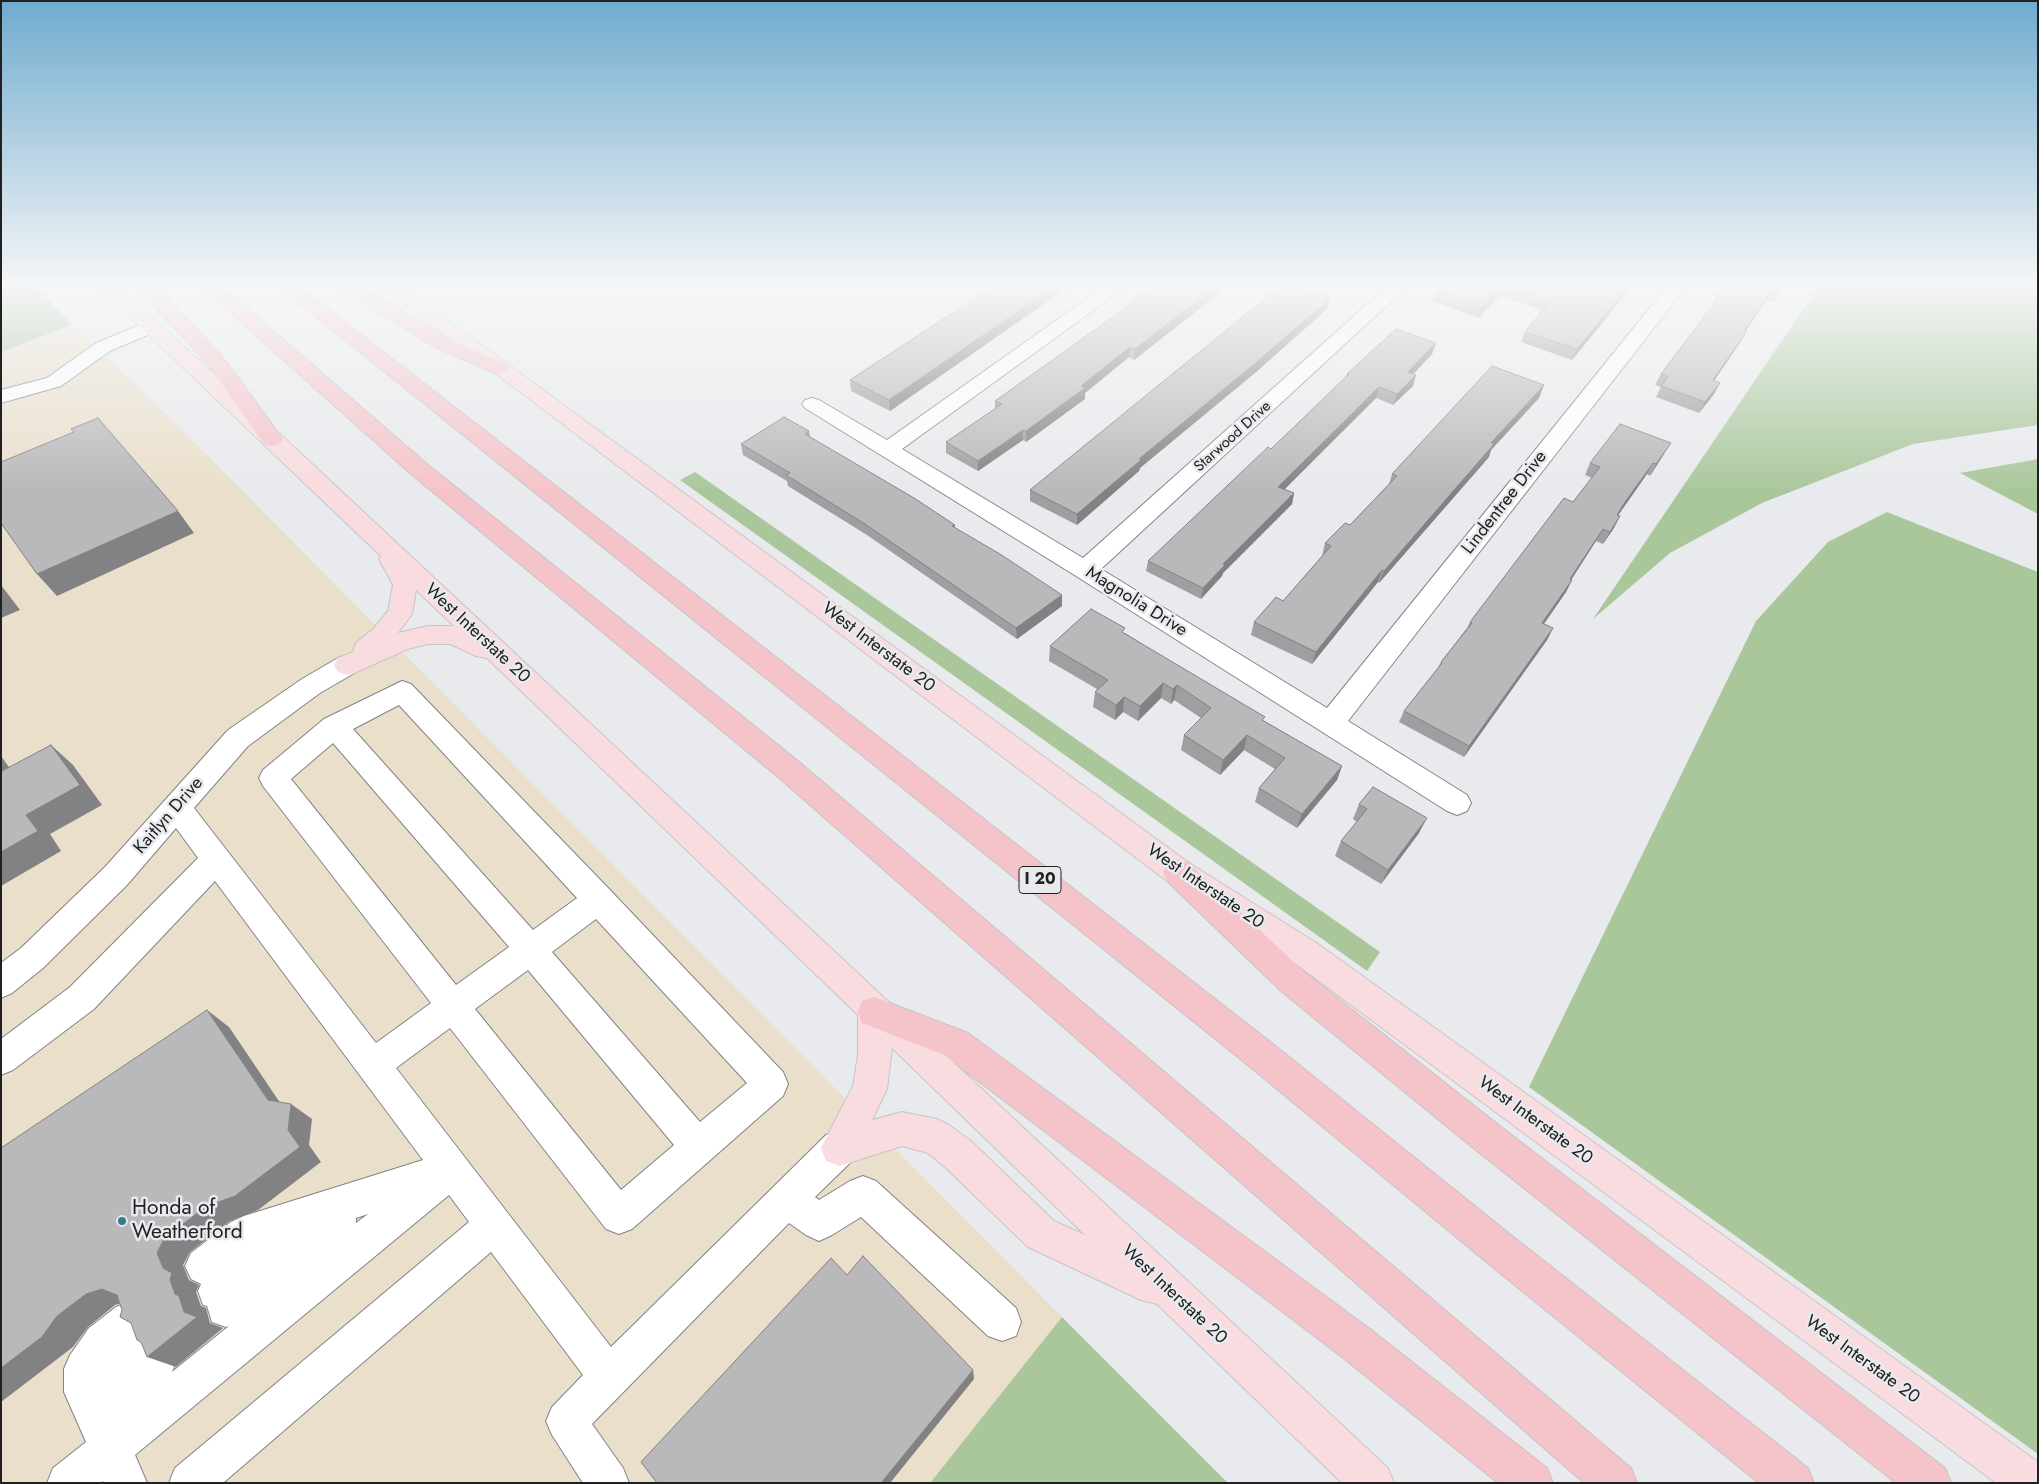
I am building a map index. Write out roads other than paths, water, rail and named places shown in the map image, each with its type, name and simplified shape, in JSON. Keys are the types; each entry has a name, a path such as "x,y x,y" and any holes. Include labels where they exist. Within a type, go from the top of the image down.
{"highway":[{"path":"207,352 272,439"},
{"path":"285,352 419,469 788,769 1616,1483"},
{"name":"I 20","path":"370,352 1262,1055 1496,1246 1793,1483"},
{"path":"463,352 499,368"},
{"path":"1178,872 1292,982 1484,1135 1930,1483"},
{"path":"874,1012 956,1044 1356,1343 1532,1483"}],"main road":[{"name":"West Interstate 20","path":"178,352 1373,1483"},
{"name":"West Interstate 20","path":"478,352 1178,872 1308,954 2031,1483"},
{"name":"Kaitlyn Drive","path":"347,665 384,634 400,614 405,585 384,546"},
{"name":"Kaitlyn Drive","path":"347,665 402,641 428,635 453,635 475,643 506,661"},
{"path":"840,1148 870,1089 875,1055 874,1012"},
{"path":"840,1148 902,1129 937,1137 960,1156 1041,1234 1174,1295"}],"street":[{"path":"1,397 54,382 97,352"},
{"path":"887,450 1025,352"},
{"name":"Starwood Drive","path":"1085,570 1326,352"},
{"name":"Lindentree Drive","path":"1331,723 1626,352"},
{"name":"Magnolia Drive","path":"812,404 1085,570 1457,803"},
{"name":"Kaitlyn Drive","path":"1,983 32,958 116,876 238,738 310,686 347,665"},
{"path":"402,691 598,899 771,1084 619,1216 455,1005 273,778 334,726 402,691"},
{"path":"334,726 530,949 698,1147"},
{"path":"176,806 610,1378"},
{"path":"1,1059 82,998 216,860"},
{"path":"373,1065 598,899"},
{"path":"608,1483 566,1421 840,1148"},
{"path":"452,1169 292,1263 214,1286 244,1234 452,1169"},
{"path":"68,1483 118,1465 452,1169"},
{"path":"786,1200 819,1222 862,1194 1002,1322"},
{"path":"190,1483 494,1225"},
{"path":"103,1342 141,1342 118,1465 84,1392 84,1369 103,1342"}],"place":[{"name":"Honda of Weatherford","path":"122,1221"}]}
